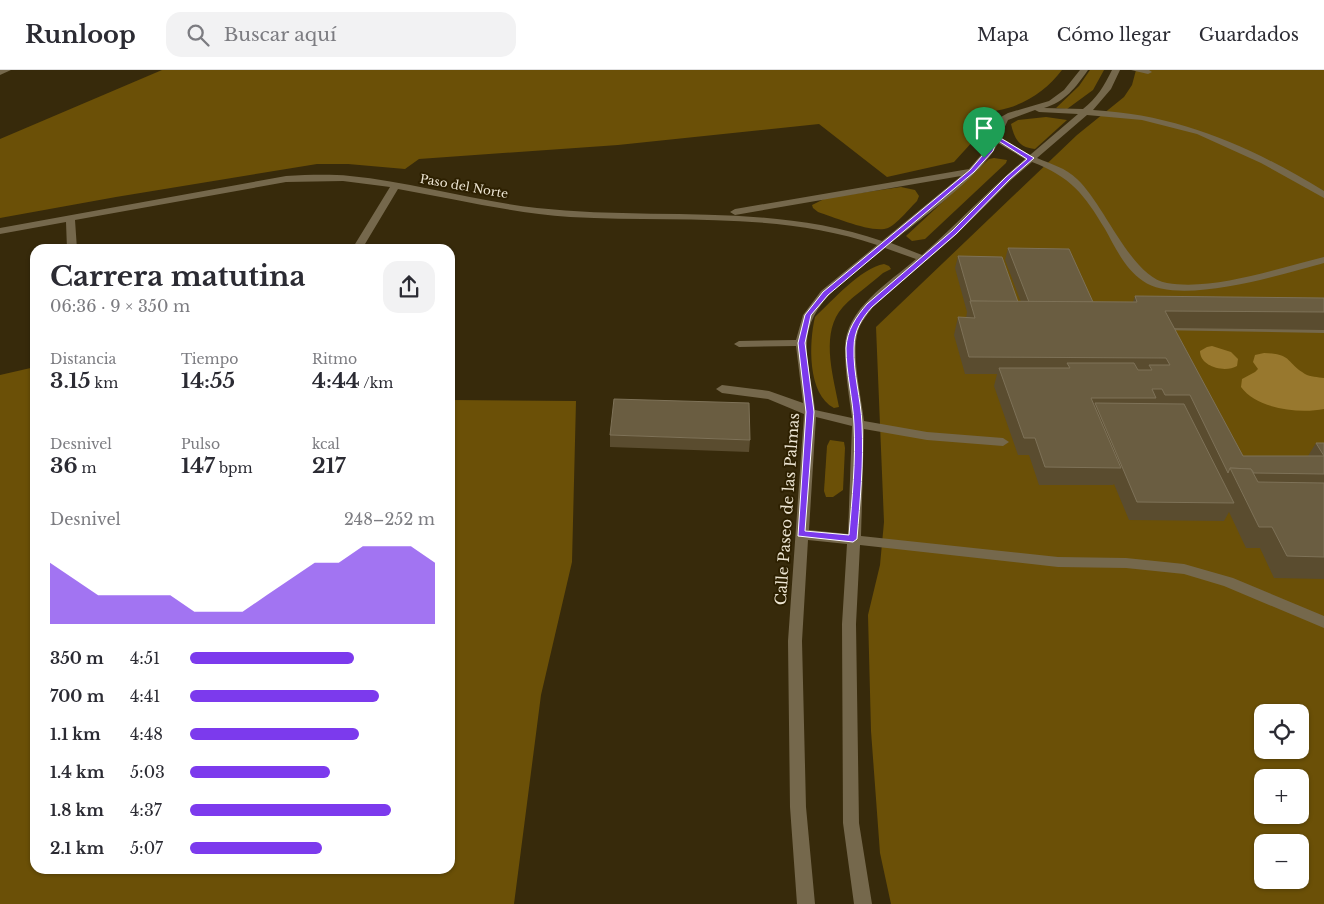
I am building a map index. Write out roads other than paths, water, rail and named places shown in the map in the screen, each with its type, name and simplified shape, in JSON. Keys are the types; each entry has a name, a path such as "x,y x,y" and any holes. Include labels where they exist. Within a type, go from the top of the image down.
{"street":[{"path":"0,73 7,70"},
{"name":"Calle Paseo de las Palmas","path":"806,904 798,807 795,641 810,412 801,343 808,315 838,282 972,171 991,149 1004,119 1011,115 1052,103 1074,85 1084,70"},
{"path":"863,904 851,823 849,624 857,482 858,424 850,348 853,331 858,318 869,305 924,259 1008,178 1097,102 1107,89 1116,70"},
{"path":"1135,70 1148,72"},
{"path":"1031,109 1139,117 1199,132 1296,178 1323,194"},
{"path":"995,137 1031,158 1054,167 1073,180 1102,215 1130,262 1149,281 1185,287 1221,284 1324,260"},
{"path":"710,216 972,171"},
{"name":"Paso del Norte","path":"0,231 286,179 323,177 396,186 536,211 585,215 710,216 794,222 830,228 885,244 924,259"},
{"path":"360,244 396,186"},
{"path":"70,218 72,244"},
{"path":"1163,337 1158,328 1324,330"},
{"path":"739,344 801,343"},
{"path":"722,389 769,395 810,412 858,424 927,436 1003,442"},
{"path":"801,534 1058,562 1126,564 1184,569 1228,582 1324,622"}]}
